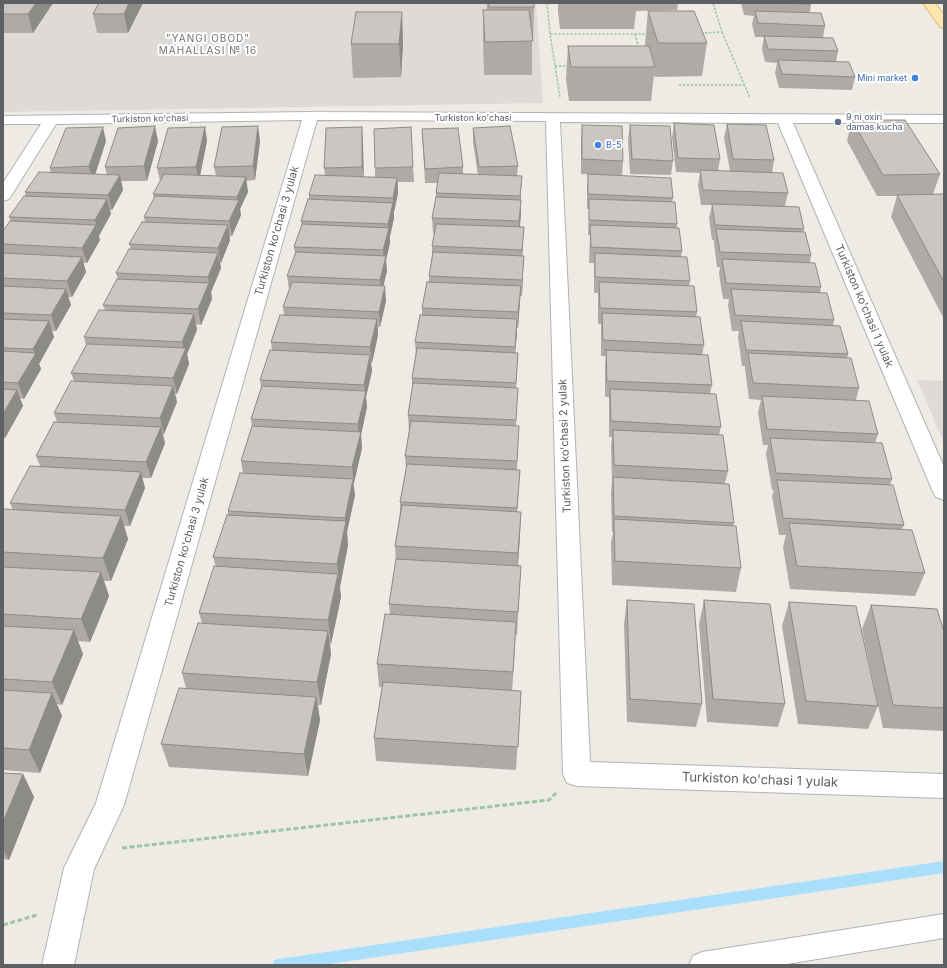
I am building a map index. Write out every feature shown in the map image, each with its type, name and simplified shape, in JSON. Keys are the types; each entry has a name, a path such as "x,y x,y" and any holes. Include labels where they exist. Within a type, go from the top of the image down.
{"main road":[{"path":"929,3 944,24"}],"street":[{"name":"Turkiston ko'chasi","path":"3,120 310,116 556,109 784,120 944,119"},
{"name":"Turkiston ko'chasi 2 yulak","path":"556,109 577,774"},
{"name":"Turkiston ko'chasi 3 yulak","path":"58,965 79,868 110,805 310,116"},
{"path":"3,196 51,120"},
{"name":"Turkiston ko'chasi 1 yulak","path":"784,120 944,492"},
{"name":"Turkiston ko'chasi 1 yulak","path":"577,774 944,786"}],"lane":[{"path":"702,965 944,926"}],"path":[{"path":"547,3 555,66 556,109"},
{"path":"713,3 722,32 752,103"},
{"path":"699,33 722,32"},
{"path":"550,34 649,34"},
{"path":"635,34 638,51"},
{"path":"555,66 570,66"},
{"path":"679,85 744,85"},
{"path":"79,868 117,848 549,800 577,774"},
{"path":"3,925 39,914"}],"shaded area":[{"path":"17,3 536,3 543,103 3,112 3,24"},
{"path":"917,380 944,381 944,443"}],"building":[{"path":"5,3 36,3 28,14 3,14 3,6"},
{"path":"99,3 129,3 124,14 93,14"},
{"path":"489,3 534,3 534,7 489,7"},
{"path":"767,3 811,3 811,4"},
{"path":"483,10 529,10 533,41 485,42"},
{"path":"648,11 694,11 707,43 658,43"},
{"path":"755,11 821,13 825,26 758,23"},
{"path":"356,12 402,12 399,44 351,44"},
{"path":"764,36 833,38 838,51 768,49"},
{"path":"568,46 649,46 655,67 571,67"},
{"path":"778,60 849,62 855,77 782,74"},
{"path":"852,120 905,120 940,174 883,175"},
{"path":"674,123 714,125 720,159 678,158"},
{"path":"727,124 766,125 774,160 733,159"},
{"path":"582,125 622,126 623,161 582,159"},
{"path":"630,125 670,126 673,161 632,159"},
{"path":"155,126 144,166 105,167 118,128"},
{"path":"258,126 253,166 214,167 222,127"},
{"path":"510,126 518,166 479,167 473,128"},
{"path":"103,127 89,166 50,168 66,128"},
{"path":"205,127 196,167 157,168 168,128"},
{"path":"362,127 362,167 324,168 326,128"},
{"path":"411,127 413,167 375,168 374,129"},
{"path":"458,128 463,167 425,169 422,129"},
{"path":"700,170 783,173 788,193 703,190"},
{"path":"39,172 120,175 108,195 25,192"},
{"path":"439,173 522,176 520,196 436,193"},
{"path":"164,174 246,177 237,197 153,194"},
{"path":"588,174 671,178 673,198 588,194"},
{"path":"315,175 397,178 393,198 309,195"},
{"path":"944,194 944,282 897,195"},
{"path":"24,196 107,199 95,220 9,217"},
{"path":"155,196 239,200 229,221 144,217"},
{"path":"436,197 521,200 519,221 432,218"},
{"path":"308,199 393,203 388,224 301,221"},
{"path":"589,199 675,202 677,224 589,220"},
{"path":"712,204 799,207 804,229 715,225"},
{"path":"10,221 96,225 82,248 3,244 3,231"},
{"path":"142,222 228,225 218,248 129,244"},
{"path":"302,224 389,228 383,250 294,247"},
{"path":"436,224 524,227 522,250 432,246"},
{"path":"590,225 679,228 682,251 591,247"},
{"path":"716,229 805,232 811,255 720,252"},
{"path":"129,249 218,253 208,277 116,273"},
{"path":"296,252 386,256 380,280 287,276"},
{"path":"433,252 524,256 522,280 429,276"},
{"path":"3,253 82,257 67,281 3,278"},
{"path":"595,253 687,257 690,281 595,277"},
{"path":"722,259 815,263 821,287 726,283"},
{"path":"117,279 209,283 198,309 103,305"},
{"path":"292,282 385,286 379,312 283,307"},
{"path":"427,282 521,286 518,312 422,308"},
{"path":"599,282 694,286 697,312 600,308"},
{"path":"3,286 66,289 51,315 3,313"},
{"path":"731,289 827,293 834,320 735,315"},
{"path":"99,310 194,314 182,342 84,337"},
{"path":"602,313 700,317 704,345 603,340"},
{"path":"280,315 377,319 370,347 271,342"},
{"path":"420,315 517,319 515,347 415,342"},
{"path":"3,319 49,321 33,349 3,348"},
{"path":"741,321 840,326 848,354 746,350"},
{"path":"87,344 186,348 173,378 71,373"},
{"path":"417,348 518,353 516,383 412,378"},
{"path":"270,350 370,355 364,385 260,380"},
{"path":"606,350 708,355 712,385 607,381"},
{"path":"3,351 36,353 18,383 3,382"},
{"path":"748,353 851,358 859,388 753,383"},
{"path":"71,381 173,386 160,418 54,413"},
{"path":"413,383 518,388 516,420 408,415"},
{"path":"262,386 366,391 358,424 251,419"},
{"path":"3,389 17,390 3,414"},
{"path":"610,389 716,394 721,427 611,421"},
{"path":"762,396 869,401 878,434 767,429"},
{"path":"411,421 519,426 517,461 405,456"},
{"path":"54,422 161,427 146,462 36,456"},
{"path":"252,426 361,432 352,467 241,461"},
{"path":"613,430 723,435 728,471 614,465"},
{"path":"770,438 882,443 892,479 776,473"},
{"path":"407,464 520,470 517,508 400,502"},
{"path":"30,466 141,472 125,510 10,503"},
{"path":"240,473 353,479 345,518 228,511"},
{"path":"613,477 729,484 734,523 614,516"},
{"path":"777,480 893,485 904,525 783,518"},
{"path":"402,505 521,512 518,553 395,546"},
{"path":"4,509 121,516 103,558 3,552"},
{"path":"227,515 346,521 337,564 213,557"},
{"path":"614,519 736,526 741,568 615,561"},
{"path":"789,523 912,530 925,573 797,566"},
{"path":"396,559 521,566 518,612 389,604"},
{"path":"214,566 338,574 328,620 199,613"},
{"path":"3,567 101,572 81,619 3,614"},
{"path":"627,600 694,604 702,704 630,699"},
{"path":"704,600 770,604 785,704 713,699"},
{"path":"789,602 856,606 878,706 806,701"},
{"path":"871,605 937,609 944,632 944,708 893,705"},
{"path":"385,614 516,622 513,672 377,664"},
{"path":"198,623 328,631 317,682 182,673"},
{"path":"3,626 74,630 52,682 3,679"},
{"path":"383,682 521,691 518,747 374,738"},
{"path":"179,688 316,697 304,754 161,744"},
{"path":"3,690 52,693 29,750 3,748"},
{"path":"3,773 23,774 3,822"}],"waterway":[{"path":"279,965 944,867"}],"place":[{"name":"Mini market","path":"915,78"},
{"name":"9 ni oxiri damas kucha","path":"838,122"},
{"name":"В-5","path":"598,145"}],"district":[{"name":"\"YANGI OBOD\" MAHALLASI № 16","path":"208,44"}]}
